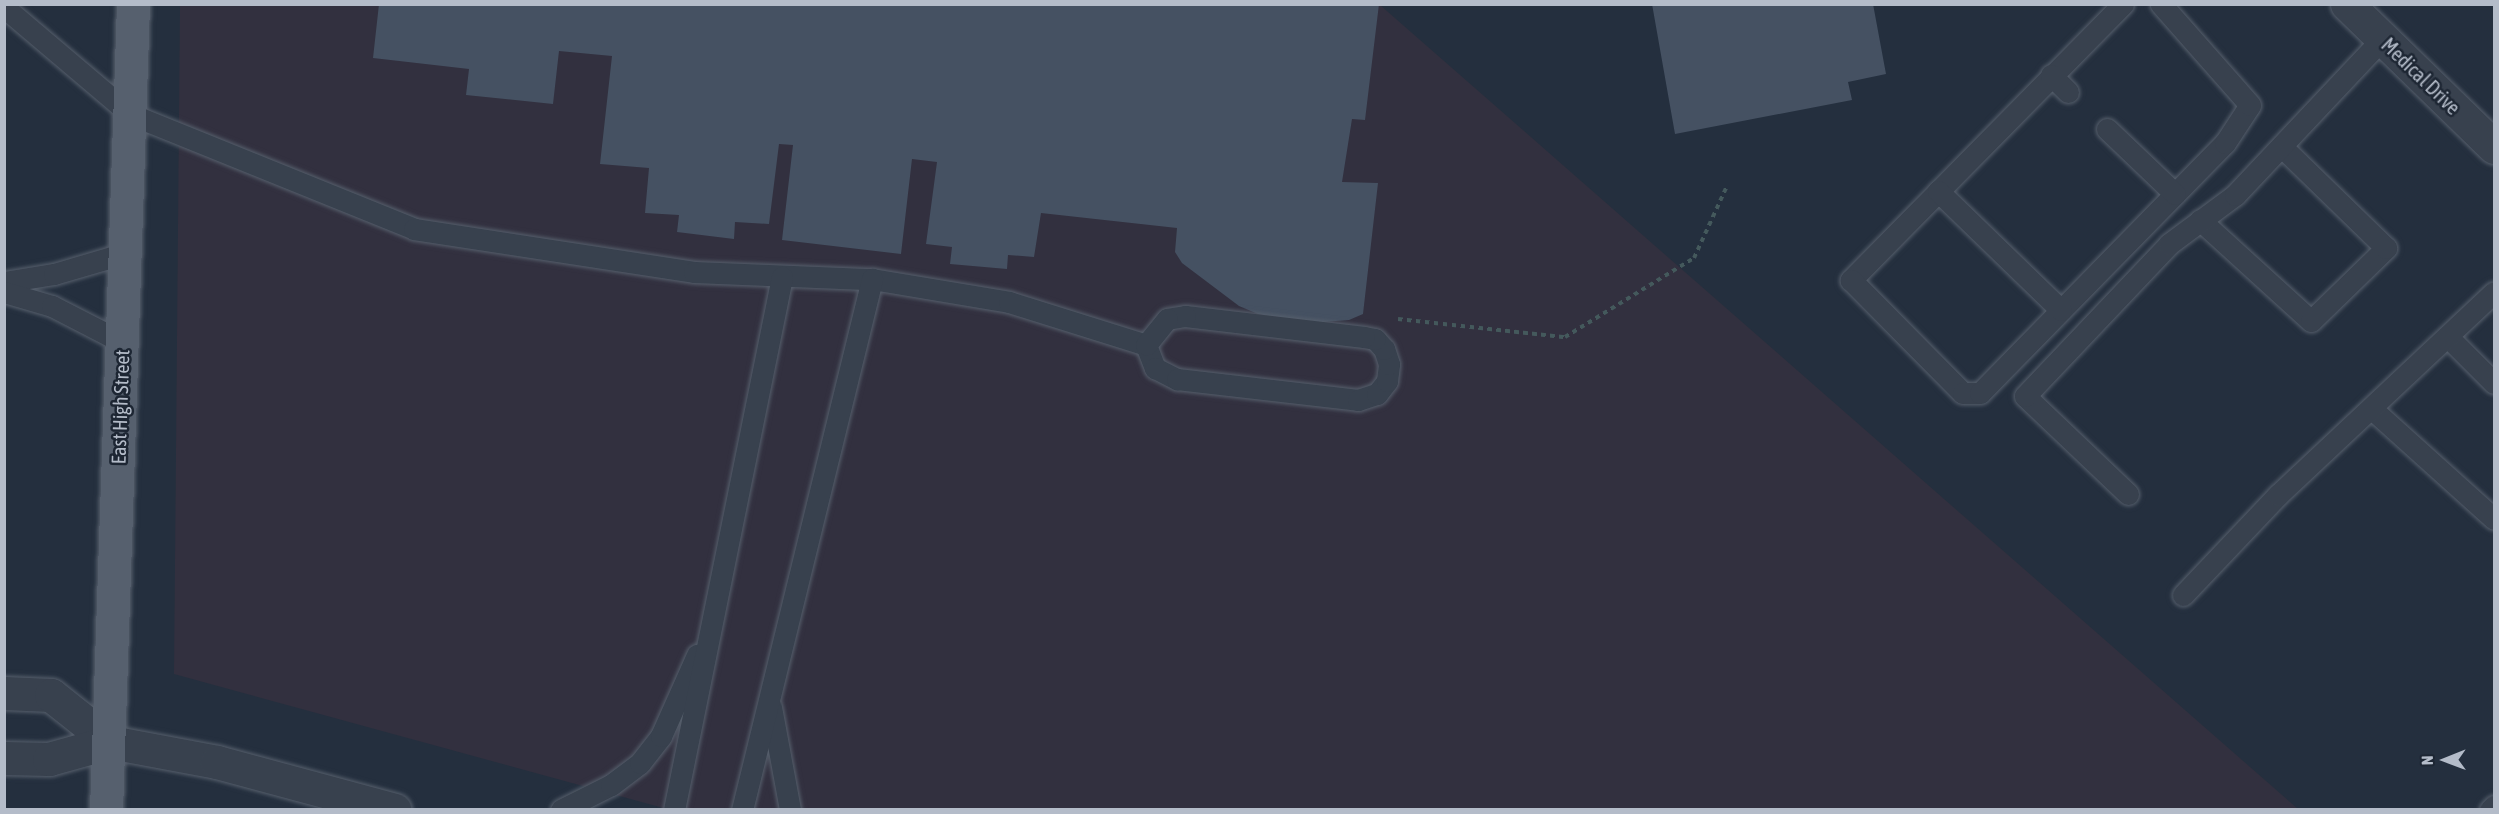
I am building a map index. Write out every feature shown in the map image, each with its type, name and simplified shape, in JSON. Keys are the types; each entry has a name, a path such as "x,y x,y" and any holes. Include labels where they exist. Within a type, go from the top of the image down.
{"main road":[{"name":"East High Street","path":"106,810 133,4"}],"street":[{"name":"Medical Drive","path":"2347,4 2494,147"},
{"path":"4,693 51,695 110,742"},
{"path":"4,758 49,759 110,742 217,762 395,810"}],"lane":[{"path":"2123,4 1851,280 1963,393 1980,393 2225,143 2250,105 2162,4"},
{"path":"4,7 130,114 414,229 694,272 873,279 1009,302 1146,345"},
{"path":"2128,495 2025,396 2169,244 2235,195 2382,39"},
{"path":"2051,75 2068,92"},
{"path":"2106,129 2175,194"},
{"path":"2200,220 2311,321 2386,249 2281,146"},
{"path":"1938,192 2061,310"},
{"path":"4,282 54,274 126,253"},
{"path":"674,810 782,277"},
{"path":"742,810 873,279"},
{"path":"4,292 52,306 122,342"},
{"path":"2182,595 2278,495 2372,410 2494,292"},
{"path":"1185,316 1374,339 1384,349 1389,364 1387,381 1377,394 1358,400 1177,379 1155,368 1146,345 1167,319 1185,316"},
{"path":"2448,337 2494,383"},
{"path":"2372,410 2494,519"},
{"path":"561,810 611,785 640,763 661,736 712,625"},
{"path":"770,697 790,810"},
{"path":"2490,810 2494,806"}],"path":[{"path":"1399,320 1565,337 1694,258 1726,188"}],"shaded area":[{"path":"180,5 1380,5 2298,809 667,809 174,674"}],"building":[{"path":"379,4 1379,4 1365,120 1352,119 1342,182 1378,183 1363,314 1349,320 1310,323 1258,314 1239,306 1182,263 1175,252 1177,228 1041,213 1034,257 1008,255 1007,269 950,264 952,247 926,244 937,162 912,159 901,254 782,240 793,145 779,144 769,224 735,222 734,239 677,232 679,215 645,213 649,168 600,164 612,56 559,51 553,104 466,95 469,69 373,58"},
{"path":"1652,4 1873,4 1886,74 1848,82 1852,100 1675,134"}]}
